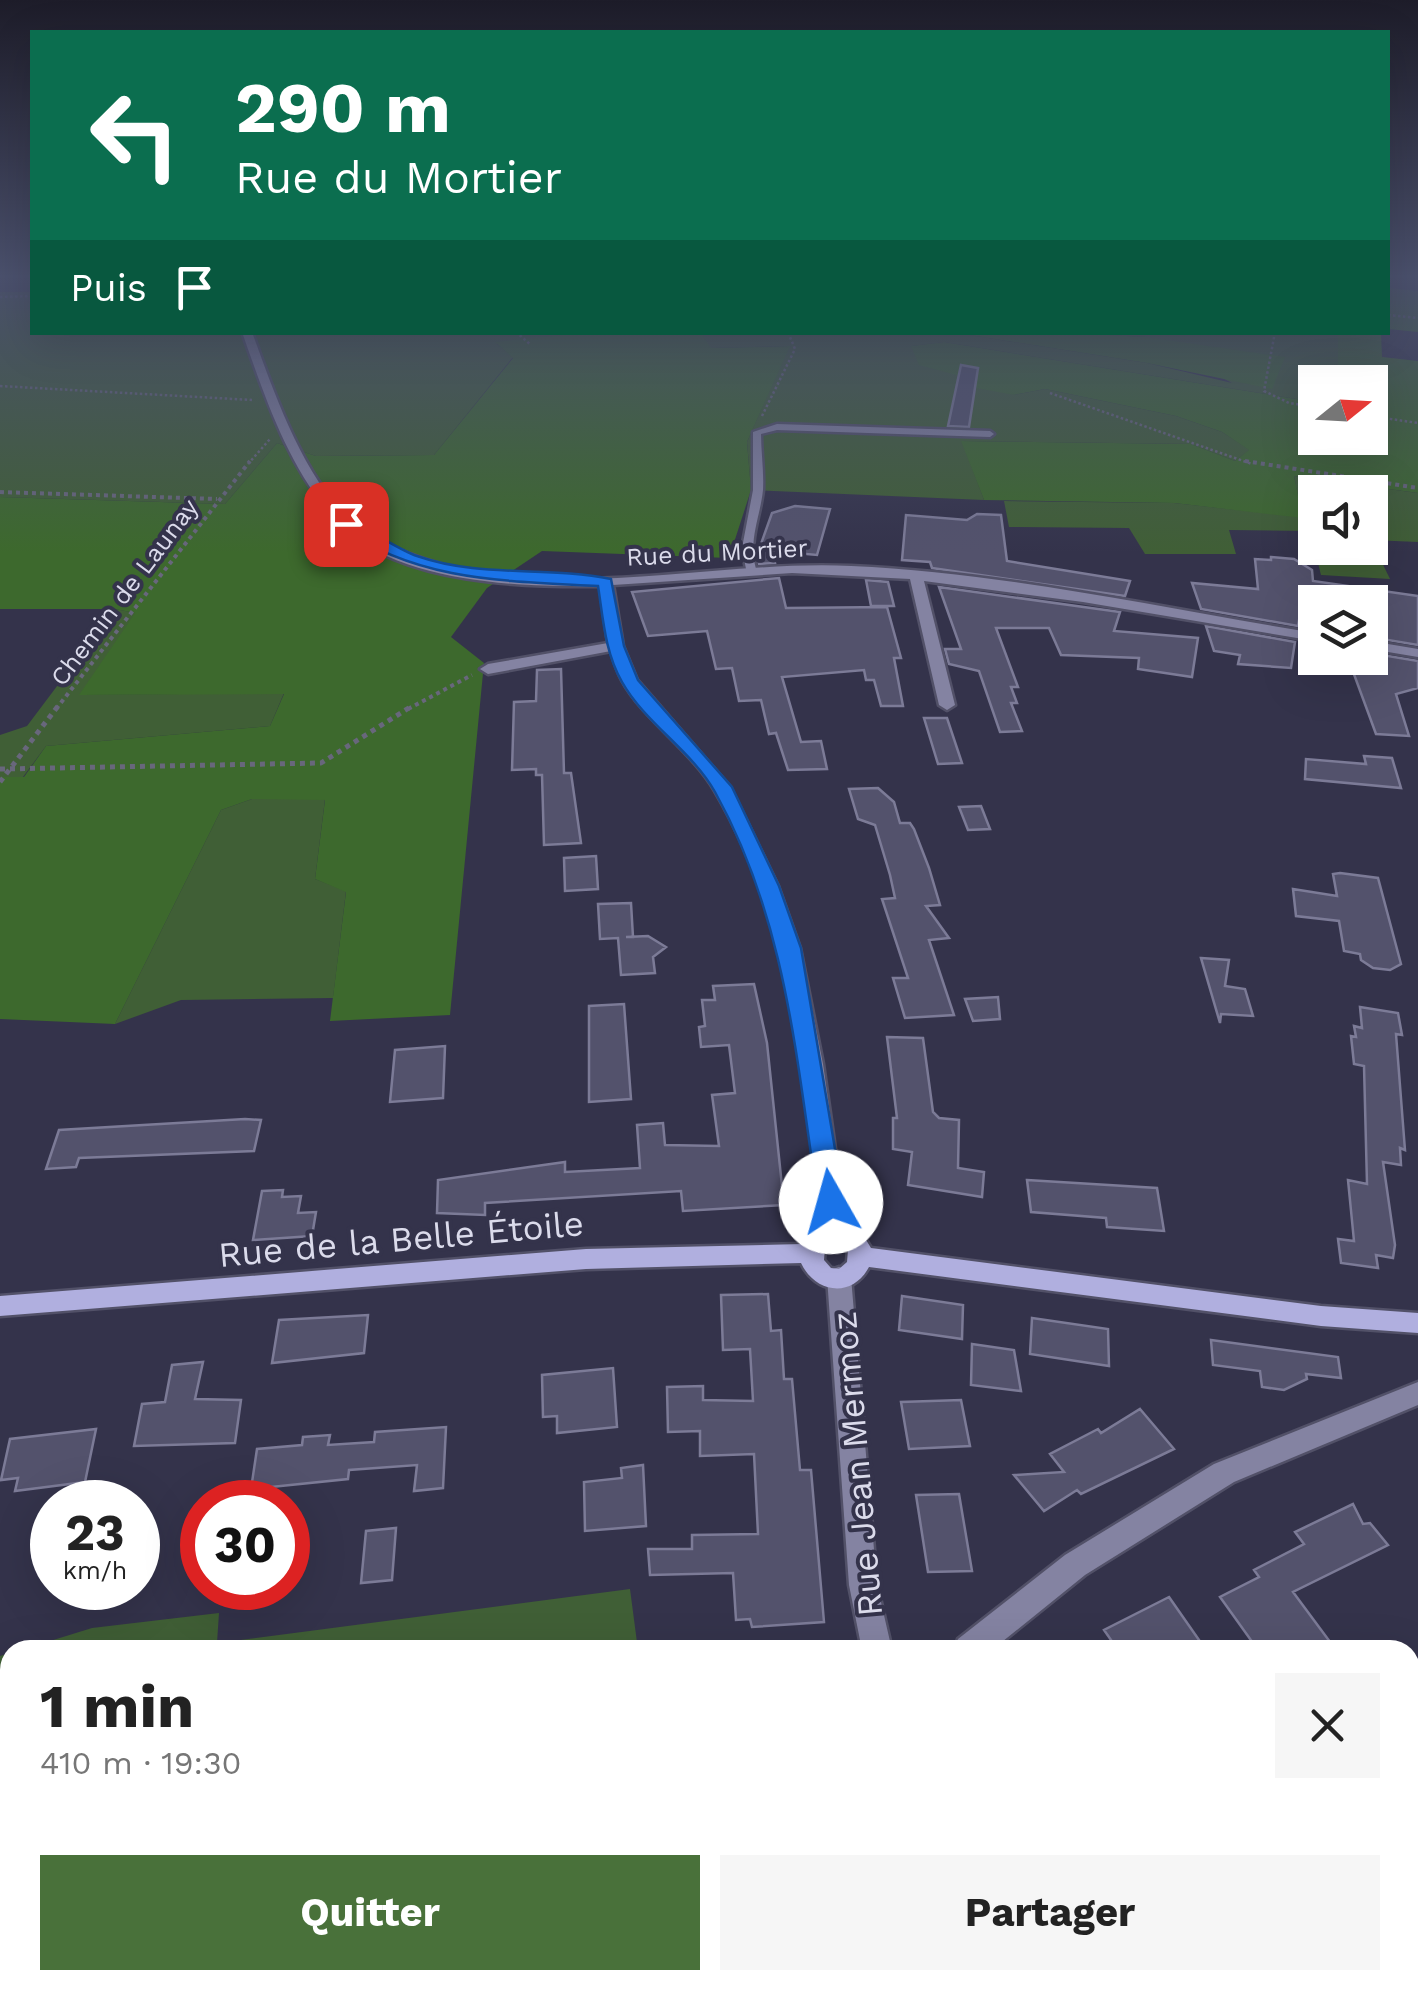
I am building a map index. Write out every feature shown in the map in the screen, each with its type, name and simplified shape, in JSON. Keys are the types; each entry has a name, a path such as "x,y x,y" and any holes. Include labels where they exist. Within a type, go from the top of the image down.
{"street":[{"name":"Rue du Mortier","path":"260,368 281,426 346,524 371,542 414,561 476,574 606,582 751,569 832,569 916,576 1298,634"},
{"path":"916,576 947,705"},
{"path":"606,582 616,646 630,681 722,787 769,886 790,948 808,1044 834,1233"},
{"path":"488,670 616,646"},
{"path":"1388,648 1418,653"},
{"path":"834,1233 852,1238 864,1257 859,1269 840,1277 821,1273 809,1252 814,1241 834,1233"},
{"name":"Rue de la Belle Étoile","path":"0,1306 586,1258 809,1252"},
{"path":"864,1257 1321,1316 1418,1323"},
{"name":"Rue Jean Mermoz","path":"840,1277 862,1585 875,1640"},
{"path":"981,1640 1075,1565 1224,1473 1418,1393"}],"lane":[{"path":"751,569 744,551 745,534 758,494 756,436 764,429 990,434"}],"path":[{"path":"764,429 760,423 786,368"},
{"path":"1268,368 1264,391 1298,404"},
{"path":"0,386 273,402"},
{"path":"1050,394 1256,464 1418,488"},
{"path":"1388,419 1418,423"},
{"name":"Chemin de Launay","path":"0,782 217,499 281,426"},
{"path":"0,492 217,499"},
{"path":"0,769 320,763 348,749 409,704 488,670"}],"green space":[{"path":"0,368 504,368 434,455 316,456 277,443 225,504 0,497"},
{"path":"505,368 780,368 747,442 751,490 729,558 542,551 487,588 451,637 484,663 450,1015 330,1021 346,892 315,879 325,800 252,799 221,810 115,1024 0,1019 0,777 24,777 46,746 270,726 284,694 79,695 135,613 115,609 0,609 0,497 225,504 277,443 316,456 434,455"},
{"path":"779,368 949,368 1014,395 1045,389 1176,416 1222,432 1250,450 1235,461 1191,444 962,441 984,500 751,490 747,442"},
{"path":"930,368 1104,368 1298,399 1298,455 1388,455 1388,368 1418,368 1418,493 1388,489 1388,475 1298,475 1294,476 1298,517 1174,503 984,500 961,441 1191,444 1235,461 1249,450 1222,432 1176,416 1045,389 1014,395 966,386 964,377"},
{"path":"1104,368 1168,368 1232,383 1203,368 1298,368 1298,399"},
{"path":"1170,368 1281,368 1272,389"},
{"path":"1388,489 1418,493 1418,542 1388,541"},
{"path":"1004,501 1174,503 1298,517 1298,531 1229,530 1236,554 1145,554 1129,528 1009,527"},
{"path":"1318,565 1383,565 1390,579 1321,575"},
{"path":"115,609 136,613 80,695 284,693 270,726 46,746 23,777 0,777 0,735 27,726"},
{"path":"252,799 325,799 315,879 346,891 333,998 181,1000 115,1024 221,810"},
{"path":"630,1589 637,1640 240,1640"},
{"path":"219,1613 217,1640 53,1640 92,1628"}],"building":[{"path":"960,368 978,368 969,427 948,426"},
{"path":"795,506 830,509 817,555 772,551 775,563 759,564 757,555 772,513"},
{"path":"977,514 1001,515 1007,561 1130,581 1125,596 932,568 930,562 902,560 906,515 967,520"},
{"path":"1255,559 1294,559 1298,565 1312,570 1313,581 1341,585 1298,585 1298,626 1201,609 1192,583 1258,589"},
{"path":"779,578 786,608 887,607 901,658 894,658 903,706 881,706 874,680 866,680 864,670 782,677 801,742 821,741 827,769 788,770 776,733 769,734 761,700 739,701 732,668 716,669 707,631 648,636 632,592"},
{"path":"866,580 888,582 894,606 871,606"},
{"path":"939,587 1120,612 1114,631 1198,638 1192,677 1138,669 1139,658 1061,655 1049,628 996,628 1018,687 1011,687 1017,703 1011,703 1022,731 1000,732 979,671 949,664 945,649 961,649"},
{"path":"1388,592 1418,596 1418,645 1388,640"},
{"path":"1206,626 1295,642 1291,668 1238,664 1240,655 1214,651"},
{"path":"1388,656 1418,661 1418,688 1396,694 1409,736 1376,734 1354,675 1388,675"},
{"path":"561,669 564,773 571,773 581,843 544,845 542,775 536,775 536,769 512,770 514,702 536,701 537,670"},
{"path":"924,718 947,718 962,763 938,764"},
{"path":"1364,756 1392,758 1401,788 1305,779 1306,759 1366,764"},
{"path":"878,788 894,802 900,823 910,823 914,829 929,868 940,905 926,906 949,938 929,940 954,1015 905,1018 893,978 908,978 882,899 895,898 890,875 875,825 858,819 849,789"},
{"path":"981,806 990,829 968,830 959,807"},
{"path":"596,856 598,889 565,891 564,858"},
{"path":"1333,874 1378,878 1401,964 1390,970 1373,968 1361,960 1360,954 1344,951 1339,921 1296,916 1293,889 1337,896"},
{"path":"631,903 633,937 648,936 666,947 653,957 655,973 621,975 618,938 600,939 598,904"},
{"path":"1201,958 1229,960 1225,986 1245,989 1253,1016 1221,1014 1220,1023"},
{"path":"754,984 767,1043 784,1205 683,1211 681,1191 485,1203 485,1215 437,1213 438,1180 565,1162 565,1172 640,1168 637,1125 663,1123 665,1145 719,1146 712,1095 735,1093 729,1045 701,1047 699,1027 705,1026 702,1000 715,1000 713,986"},
{"path":"998,997 1000,1019 973,1021 965,999"},
{"path":"624,1004 631,1099 589,1102 589,1006"},
{"path":"1360,1007 1398,1013 1402,1035 1396,1034 1405,1150 1400,1148 1401,1165 1383,1162 1395,1245 1393,1258 1376,1255 1378,1268 1341,1263 1338,1239 1354,1241 1348,1180 1367,1184 1364,1066 1354,1064 1351,1036 1356,1037 1354,1026 1362,1028"},
{"path":"887,1037 923,1038 933,1112 939,1118 959,1120 958,1168 984,1172 982,1197 908,1185 912,1152 893,1149 893,1118 897,1118"},
{"path":"445,1046 443,1098 390,1102 395,1050"},
{"path":"261,1120 254,1151 79,1158 76,1167 46,1169 59,1130"},
{"path":"1027,1180 1157,1188 1164,1231 1107,1227 1106,1218 1031,1212"},
{"path":"283,1190 282,1197 301,1196 298,1213 316,1212 312,1236 253,1240 262,1191"},
{"path":"768,1294 771,1331 781,1330 784,1379 792,1379 800,1470 811,1470 824,1622 752,1627 750,1619 736,1620 733,1573 650,1575 648,1549 692,1549 692,1535 758,1534 754,1454 700,1456 700,1431 668,1432 667,1387 703,1386 703,1400 753,1401 750,1349 723,1350 721,1295"},
{"path":"902,1296 963,1305 962,1339 899,1330"},
{"path":"368,1315 364,1353 272,1363 279,1320"},
{"path":"1032,1318 1108,1329 1109,1366 1030,1354"},
{"path":"1211,1340 1338,1357 1341,1378 1306,1374 1307,1379 1284,1390 1262,1387 1260,1371 1213,1365"},
{"path":"972,1344 1014,1350 1021,1391 971,1385"},
{"path":"203,1362 195,1399 241,1400 235,1443 134,1446 142,1404 165,1402 172,1365"},
{"path":"613,1368 617,1427 557,1433 557,1416 543,1417 542,1375"},
{"path":"961,1400 970,1446 909,1449 901,1402"},
{"path":"1140,1409 1174,1449 1081,1494 1077,1490 1044,1511 1014,1475 1064,1472 1050,1454 1098,1429 1101,1433"},
{"path":"446,1427 443,1488 414,1491 417,1465 349,1470 348,1479 310,1483 252,1480 257,1449 302,1445 303,1437 330,1435 328,1445 374,1442 375,1432"},
{"path":"96,1429 85,1480 30,1480 30,1489 15,1491 18,1478 1,1480 10,1439"},
{"path":"643,1465 646,1526 585,1531 584,1482 622,1478 621,1468"},
{"path":"959,1494 972,1571 928,1572 916,1495"},
{"path":"1353,1504 1363,1524 1370,1523 1388,1545 1293,1592 1329,1640 1251,1640 1220,1597 1259,1577 1254,1570 1304,1544 1295,1532"},
{"path":"396,1528 392,1580 361,1583 366,1531"},
{"path":"1169,1597 1199,1640 1111,1640 1104,1630"}],"route":[{"path":"346,524 371,542 414,561 476,574 606,582 616,646 630,681 722,787 769,886 790,948 812,1064 831,1202"}]}
